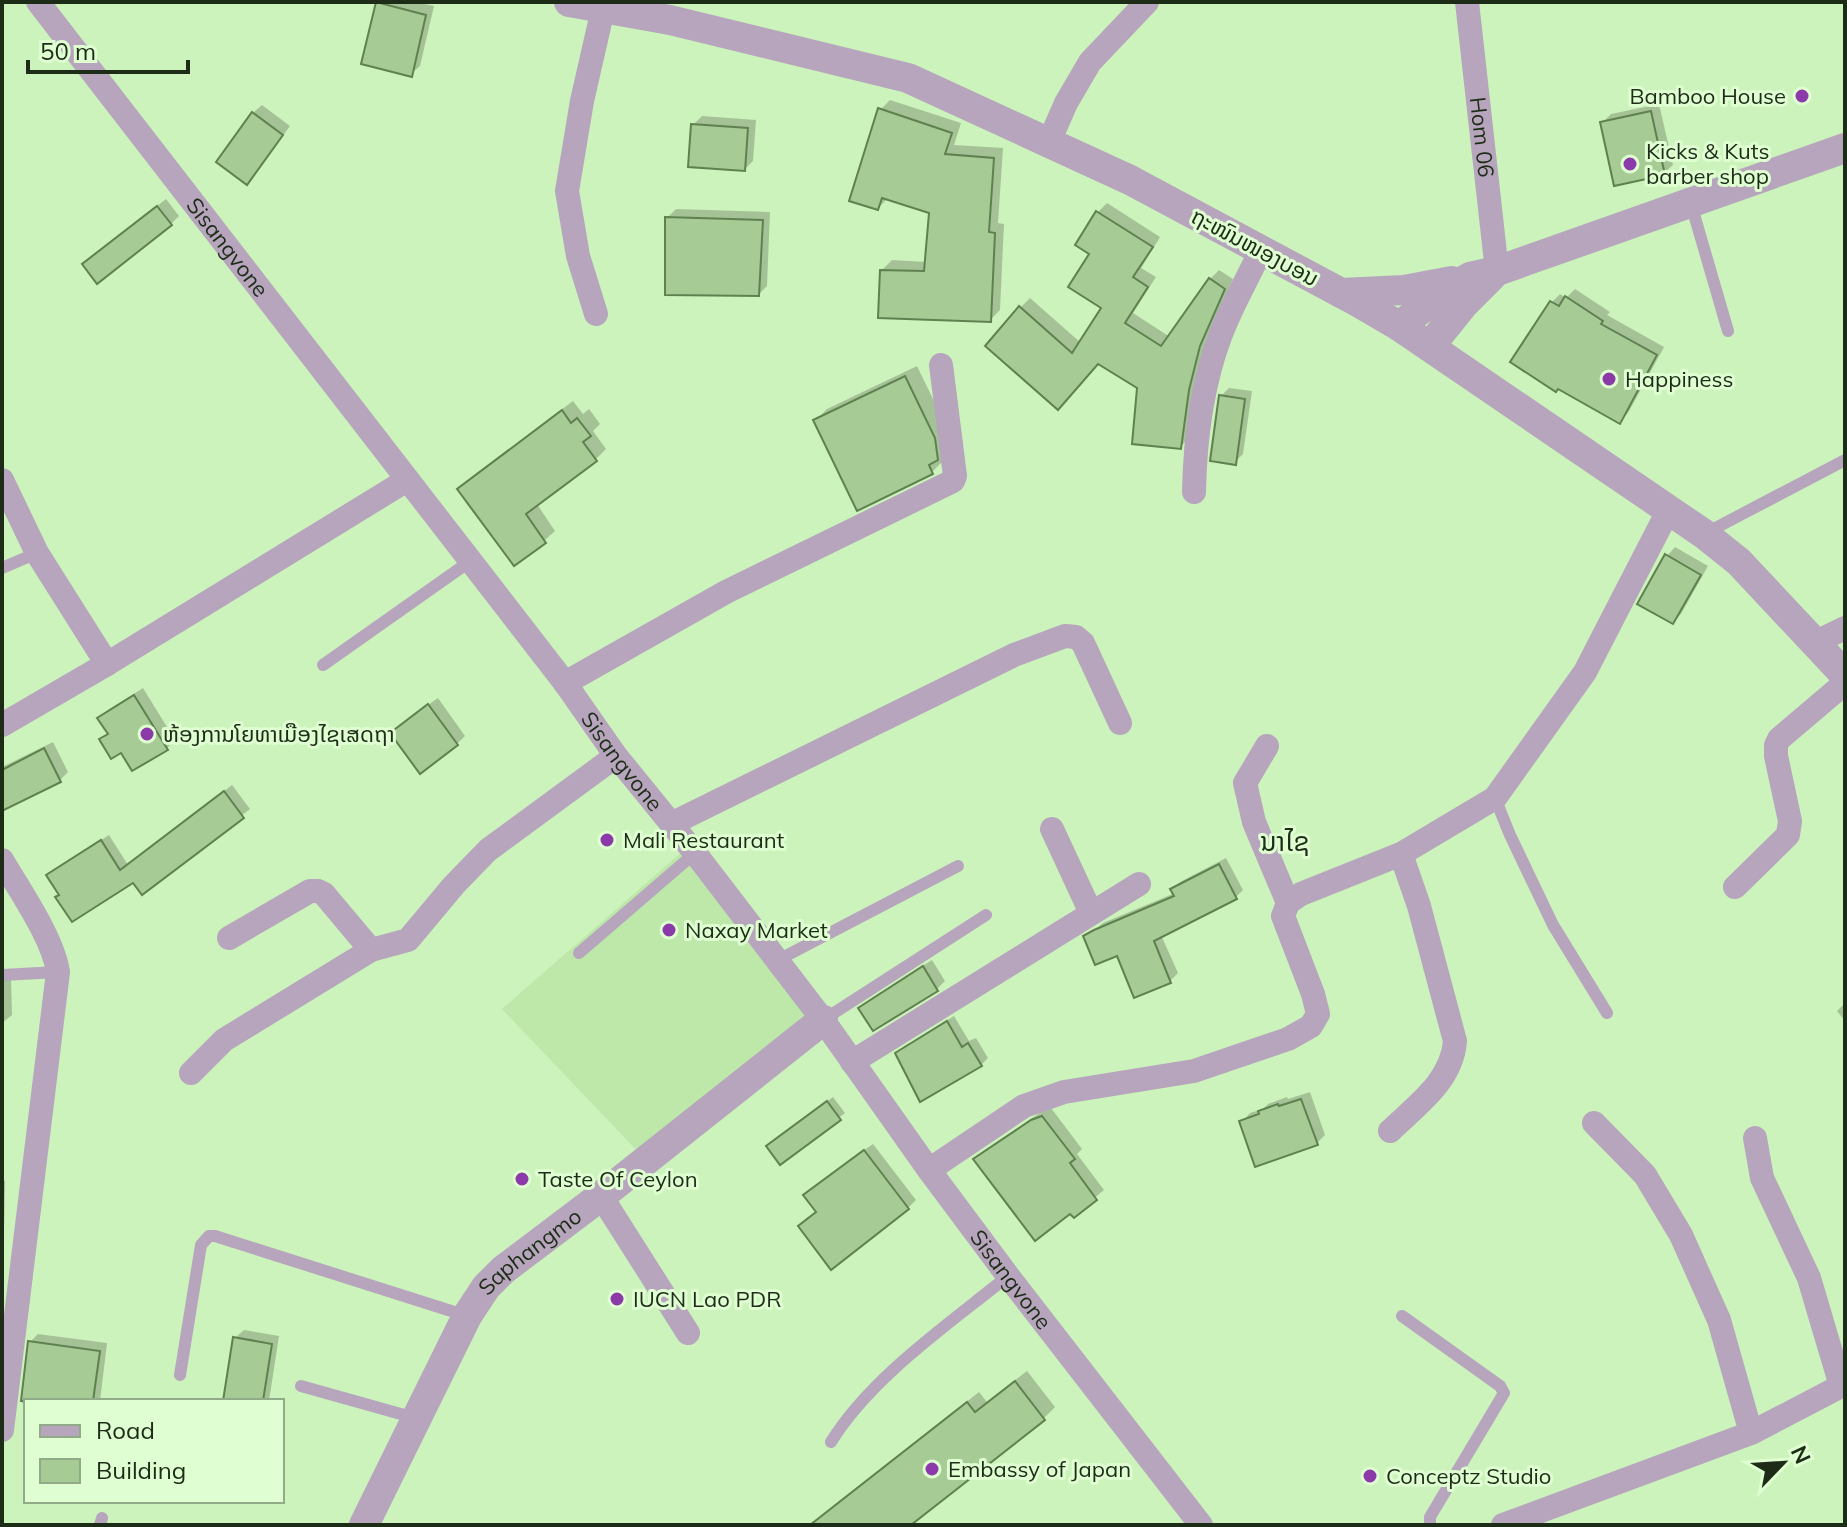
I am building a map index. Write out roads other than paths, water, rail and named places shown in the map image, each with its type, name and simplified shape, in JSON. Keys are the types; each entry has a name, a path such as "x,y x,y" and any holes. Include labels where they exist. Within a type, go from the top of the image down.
{"street":[{"name":"Sisangvone","path":"38,2 565,683 616,756 778,960 1179,1515 1201,1525"},
{"name":"ຖະໜົນໜອງບອນ","path":"569,2 603,9 672,11 908,78 1130,180 1399,326 1704,534 1739,562 1845,675"},
{"path":"1049,142 1066,103 1090,62 1147,2"},
{"name":"Hom 06","path":"1467,2 1484,274"},
{"path":"596,314 578,256 567,191 582,101 603,9"},
{"path":"1399,326 1443,293 1484,274 1845,148"},
{"path":"1194,492 1194,462 1201,405 1221,334 1261,250"},
{"path":"1341,293 1404,290 1484,274"},
{"path":"1430,346 1484,274"},
{"path":"565,683 726,592 953,481 955,476 941,365"},
{"path":"2,480 37,553 107,664"},
{"path":"2,725 407,480"},
{"path":"929,1170 1024,1106 1064,1092 1194,1071 1288,1039 1311,1026 1318,1014 1283,916 1288,903 1301,894 1401,854 1495,798 1585,672 1668,511"},
{"path":"1814,643 1845,628"},
{"path":"671,824 1014,655 1065,636 1076,637 1083,643 1120,723"},
{"path":"1735,887 1788,835 1790,827 1776,756 1779,739 1845,683"},
{"path":"1267,746 1245,783 1254,822 1288,903"},
{"path":"191,1073 224,1040 371,950 408,940 488,850 616,756"},
{"path":"1052,829 1091,913"},
{"path":"1390,1131 1439,1084 1454,1054 1455,1041 1419,906 1401,854"},
{"path":"2,860 47,939 58,972 3,1416"},
{"path":"852,1062 1139,884"},
{"path":"229,938 310,891 318,891 324,894 371,950"},
{"name":"Saphangmo","path":"364,1525 467,1316 486,1287 503,1270 823,1020"},
{"path":"1594,1123 1645,1175 1681,1235 1719,1320 1751,1433"},
{"path":"1503,1525 1751,1433 1843,1385 1809,1278 1762,1178 1755,1138"},
{"path":"601,1196 688,1333"}],"lane":[{"path":"1691,203 1728,331"},
{"path":"1704,534 1845,460"},
{"path":"2,568 37,553"},
{"path":"323,665 469,562"},
{"path":"1495,798 1553,925 1607,1013"},
{"path":"579,953 695,853"},
{"path":"778,960 958,866"},
{"path":"823,1020 986,915"},
{"path":"2,975 58,972"},
{"path":"180,1375 201,1245 209,1236 467,1316"},
{"path":"831,1442 845,1419 890,1372 1008,1276"},
{"path":"1402,1316 1500,1386 1504,1393 1430,1517 1430,1525"},
{"path":"301,1386 415,1418"}],"place":[{"name":"Bamboo House","path":"1802,96"},
{"name":"Kicks & Kuts barber shop","path":"1630,164"},
{"name":"Happiness","path":"1609,379"},
{"name":"ຫ້ອງການໂຍທາເມືອງໄຊເສດຖາ","path":"147,734"},
{"name":"Mali Restaurant","path":"607,840"},
{"name":"Naxay Market","path":"669,930"},
{"name":"Taste Of Ceylon","path":"522,1179"},
{"name":"IUCN Lao PDR","path":"617,1299"},
{"name":"Embassy of Japan","path":"932,1469"},
{"name":"Conceptz Studio","path":"1370,1476"}],"district":[{"name":"ນາໄຊ","path":"1285,842"}]}
